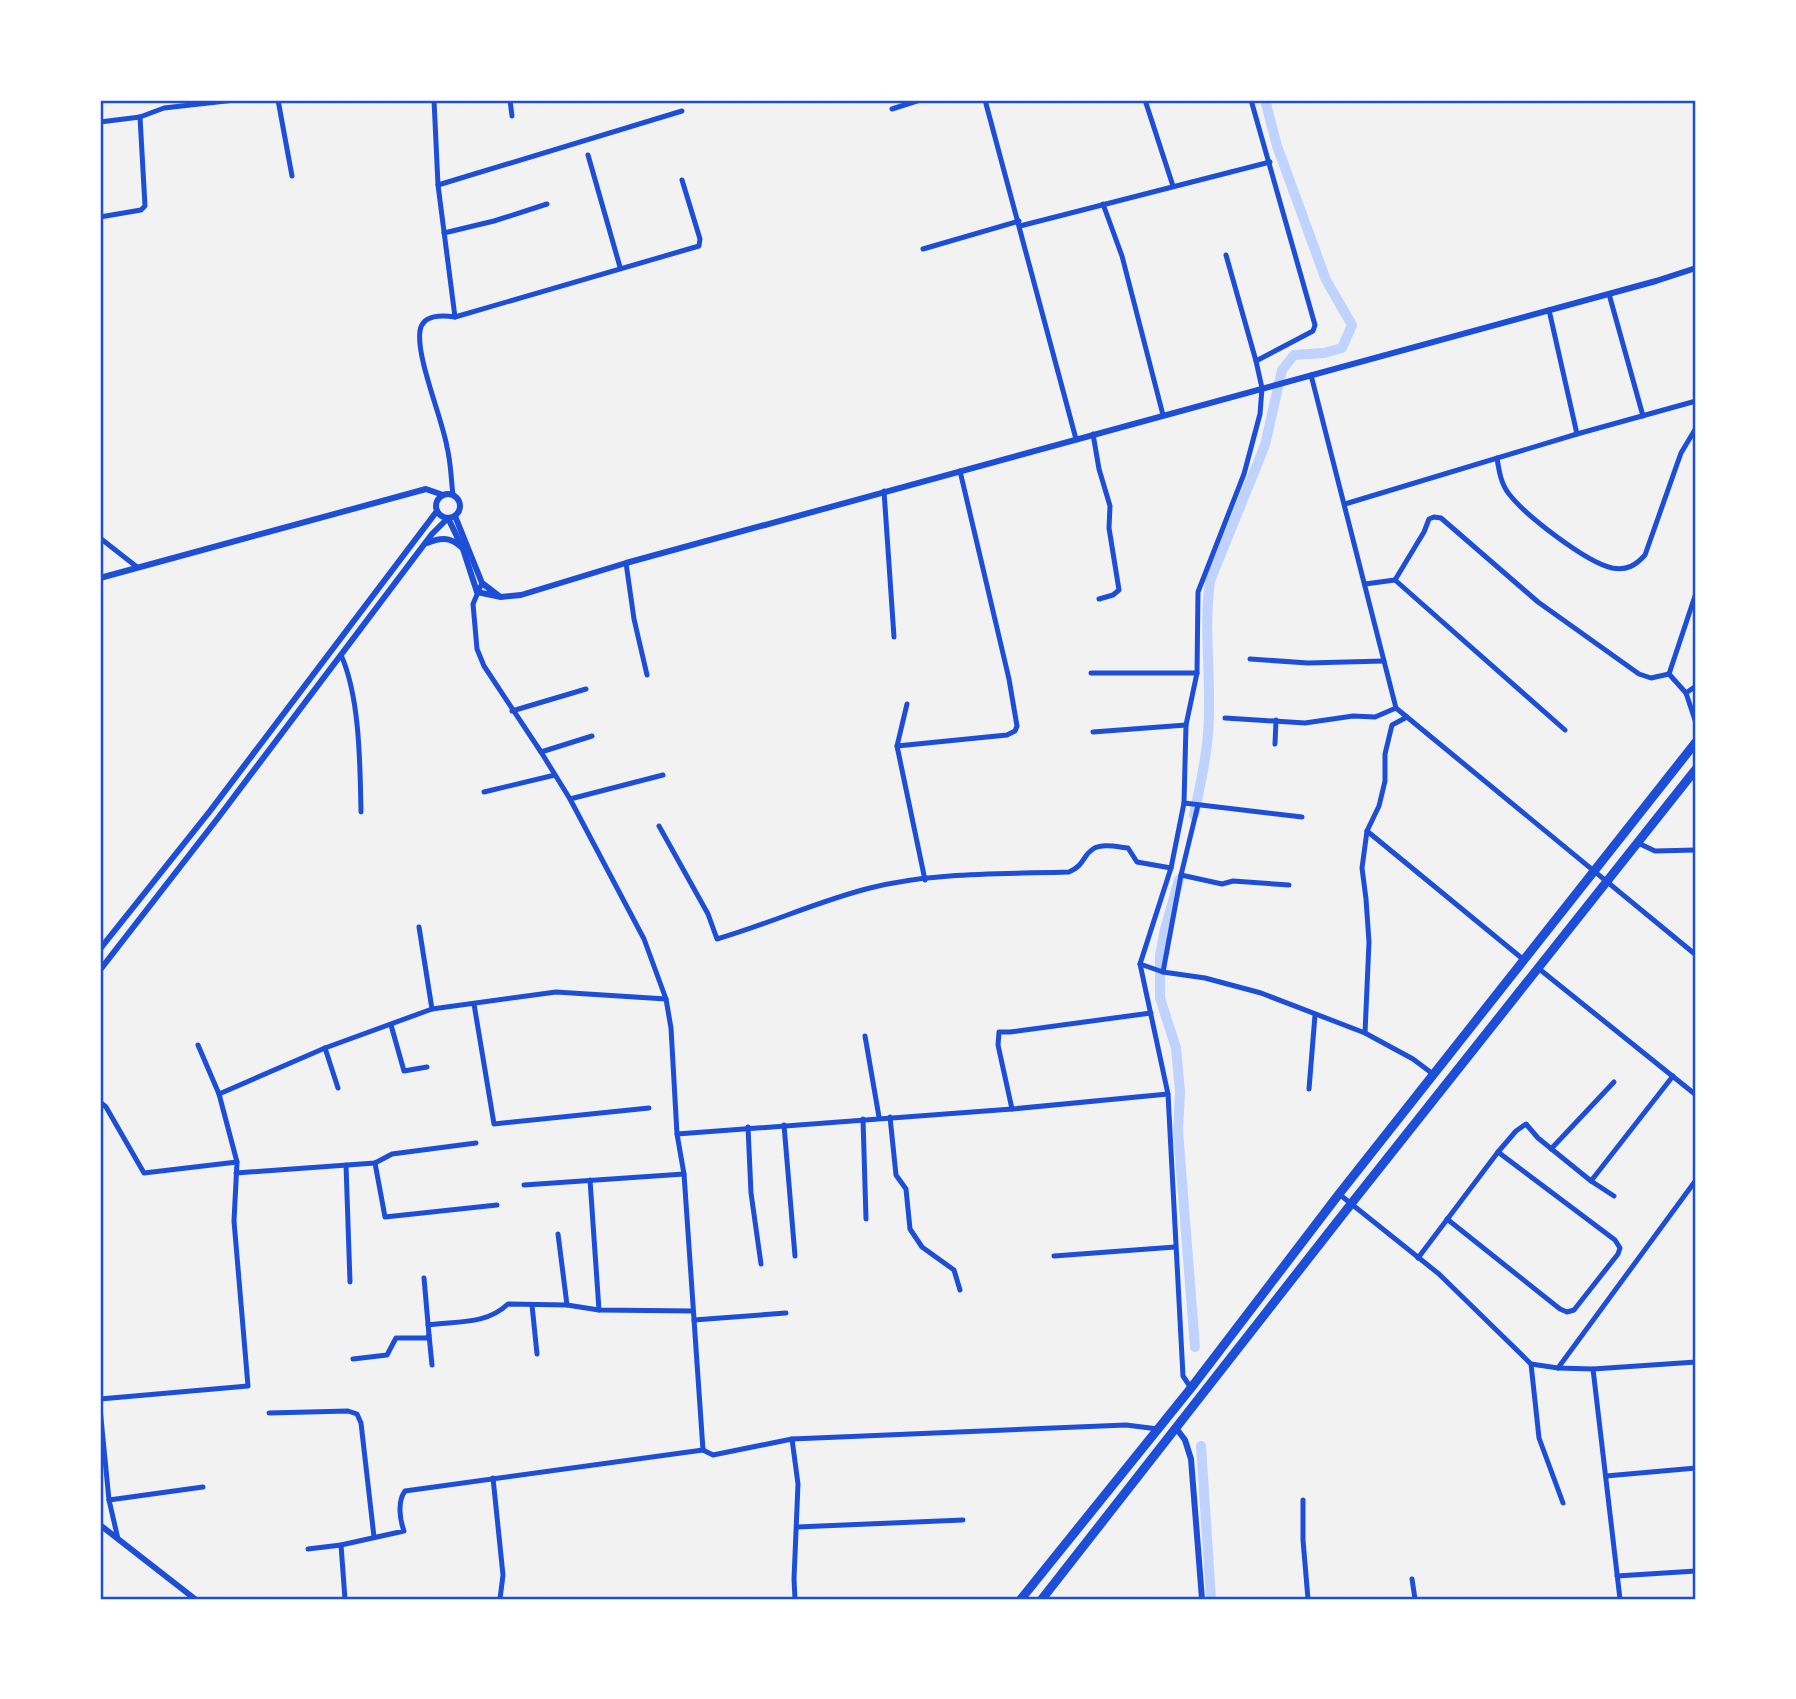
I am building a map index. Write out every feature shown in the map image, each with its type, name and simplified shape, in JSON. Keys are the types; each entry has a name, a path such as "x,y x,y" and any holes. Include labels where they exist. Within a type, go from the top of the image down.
{"highway":[{"path":"1021,1599 1191,1388 1433,1074 1696,743"},
{"path":"1042,1599 1696,769"}],"street":[{"path":"160,100 164,108"},
{"path":"100,122 140,117 164,108 234,100"},
{"path":"278,100 292,176"},
{"path":"434,100 439,185 455,317"},
{"path":"510,100 512,116"},
{"path":"892,109 920,100"},
{"path":"985,100 1076,439"},
{"path":"1146,100 1173,186"},
{"path":"1251,100 1315,325 1313,331 1256,361"},
{"path":"439,185 682,111"},
{"path":"100,217 141,210 145,206 140,117"},
{"path":"587,155 620,267"},
{"path":"923,249 1270,162"},
{"path":"100,970 425,544 459,512 460,502 453,495 448,447 423,356 419,331 427,320 441,315 455,317 699,246 700,239 682,180"},
{"path":"444,233 547,204"},
{"path":"1103,204 1122,256 1163,415"},
{"path":"1191,1388 1183,1377 1168,1094 1140,964 1171,868 1184,803 1186,725 1197,673 1198,592 1250,455 1260,414 1262,388 1226,256"},
{"path":"477,592 501,597 522,595 884,491 1696,268"},
{"path":"1609,294 1643,416"},
{"path":"1549,310 1577,434"},
{"path":"1311,375 1396,708 1696,955"},
{"path":"1345,505 1577,434 1696,401"},
{"path":"1497,458 1503,483 1518,504 1576,551 1611,568 1626,568 1636,565 1645,555 1681,453 1696,428"},
{"path":"1093,434 1099,469 1110,506 1109,528 1119,590 1113,595 1099,598"},
{"path":"897,746 1007,735 1015,731 1017,726 960,471"},
{"path":"100,578 426,489 443,495 453,495"},
{"path":"884,491 894,636"},
{"path":"443,495 437,502 440,514 452,517 467,540 482,583 501,597"},
{"path":"100,949 218,800 438,510"},
{"path":"452,517 477,592"},
{"path":"1395,580 1429,519 1441,518 1538,602 1639,674 1651,678 1669,674"},
{"path":"100,538 137,567"},
{"path":"425,544 439,538 448,539 463,549"},
{"path":"626,563 634,619 647,676"},
{"path":"1365,584 1395,580 1565,730"},
{"path":"482,583 472,604 477,649 484,666 570,799 644,939 666,999 671,1028 677,1134 684,1174 703,1450"},
{"path":"1669,674 1696,593"},
{"path":"341,655 352,691 360,765 361,812"},
{"path":"1250,659 1308,663 1384,660"},
{"path":"1091,673 1197,673"},
{"path":"1669,674 1686,693 1696,723"},
{"path":"1686,693 1696,686"},
{"path":"512,711 586,689"},
{"path":"907,704 897,746 925,880"},
{"path":"1225,718 1305,723 1353,716 1375,717 1396,708"},
{"path":"1365,1033 1369,942 1362,868 1367,831 1379,806 1385,782 1385,754 1392,725 1407,718"},
{"path":"1275,744 1276,720"},
{"path":"1093,732 1186,725"},
{"path":"541,752 592,736"},
{"path":"484,792 555,775"},
{"path":"570,799 663,775"},
{"path":"1184,803 1302,817"},
{"path":"1163,972 1181,875 1198,805"},
{"path":"659,826 708,914 717,939 826,900 874,887 925,880 1069,872 1081,867 1092,850 1100,847 1128,848 1137,862 1171,868"},
{"path":"1367,831 1524,960"},
{"path":"1638,843 1655,851 1696,850"},
{"path":"1181,875 1222,884 1233,881 1289,886"},
{"path":"419,927 432,1009"},
{"path":"1140,964 1163,972 1205,978 1261,993 1365,1033 1413,1059 1433,1074"},
{"path":"1538,968 1696,1095"},
{"path":"219,1094 325,1048 432,1009 556,992 666,999"},
{"path":"474,1004 494,1124 649,1108"},
{"path":"1012,1109 998,1045 999,1032 1151,1013"},
{"path":"1309,1089 1315,1015"},
{"path":"391,1025 404,1071 427,1068"},
{"path":"865,1036 878,1117"},
{"path":"100,1399 248,1386 234,1221 237,1162 219,1094 198,1045"},
{"path":"325,1048 338,1088"},
{"path":"1591,1181 1673,1076"},
{"path":"1551,1149 1614,1082"},
{"path":"677,1134 1012,1109 1168,1094"},
{"path":"100,1102 106,1107 144,1173 237,1162"},
{"path":"890,1117 896,1175 906,1189 910,1229 922,1247 954,1270 960,1290"},
{"path":"863,1119 866,1219"},
{"path":"1419,1258 1498,1152 1516,1131 1526,1124 1551,1149 1614,1196"},
{"path":"785,1125 795,1256"},
{"path":"748,1127 751,1193 761,1264"},
{"path":"236,1172 376,1163 392,1154 477,1143"},
{"path":"1447,1219 1567,1312 1574,1310 1618,1254 1620,1248 1615,1240 1498,1152"},
{"path":"376,1163 385,1217 497,1205"},
{"path":"346,1165 350,1282"},
{"path":"524,1185 684,1174"},
{"path":"1558,1368 1696,1180"},
{"path":"590,1181 599,1310"},
{"path":"1339,1195 1439,1273 1531,1364 1593,1369 1696,1362"},
{"path":"558,1234 567,1305"},
{"path":"1054,1256 1175,1247"},
{"path":"424,1278 432,1365"},
{"path":"428,1325 498,1315 508,1304 567,1305 599,1310 694,1311"},
{"path":"532,1304 537,1354"},
{"path":"694,1320 786,1313"},
{"path":"353,1359 387,1355 396,1338 424,1339 429,1335"},
{"path":"1531,1364 1539,1438 1563,1503"},
{"path":"1593,1369 1620,1599"},
{"path":"100,1408 109,1500 118,1539"},
{"path":"269,1413 348,1411 357,1414 361,1423 374,1537"},
{"path":"308,1549 341,1545 404,1531 401,1522 401,1497 405,1491 493,1478 703,1450 713,1455 792,1439 1126,1425 1158,1429"},
{"path":"1176,1428 1185,1440 1191,1459 1202,1599"},
{"path":"792,1439 798,1484 795,1599"},
{"path":"1606,1476 1696,1468"},
{"path":"493,1478 502,1575 500,1599"},
{"path":"109,1500 203,1486"},
{"path":"1303,1500 1308,1599"},
{"path":"797,1527 964,1520"},
{"path":"100,1525 195,1599"},
{"path":"341,1545 345,1599"},
{"path":"1617,1576 1696,1571"},
{"path":"1412,1579 1415,1599"}],"waterway":[{"path":"1194,815 1209,725 1207,613 1210,581 1265,445 1282,370 1294,355 1324,353 1342,348 1352,325 1326,280 1277,146 1265,100"},
{"path":"1179,880 1160,955 1160,998 1176,1048 1180,1092 1178,1131 1195,1347"},
{"path":"1201,1446 1211,1599"}]}
